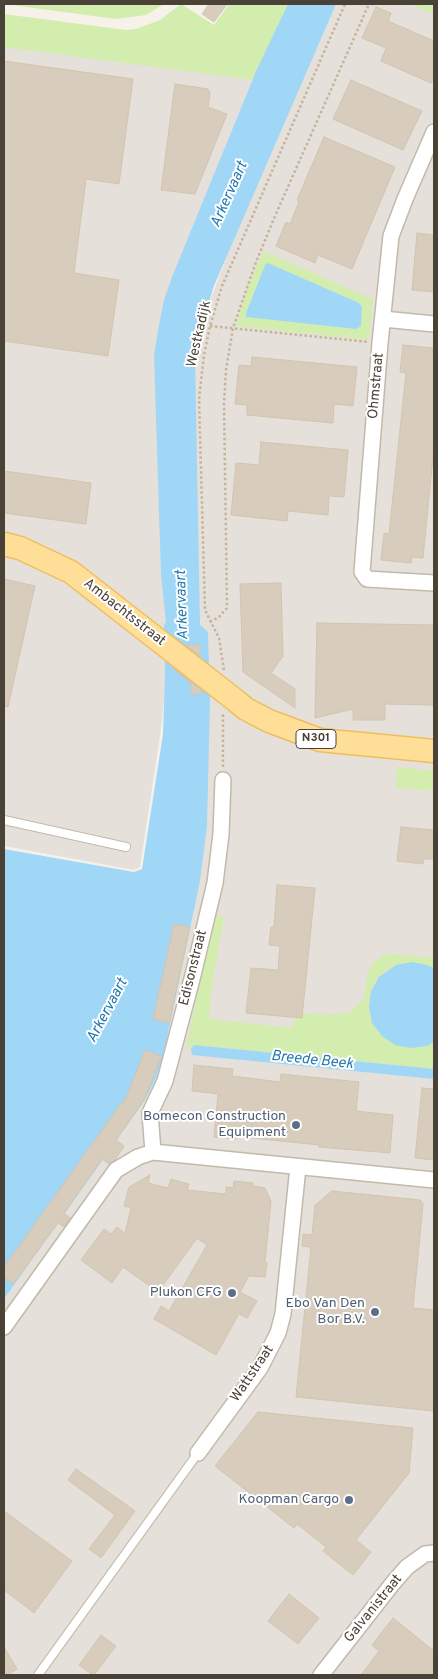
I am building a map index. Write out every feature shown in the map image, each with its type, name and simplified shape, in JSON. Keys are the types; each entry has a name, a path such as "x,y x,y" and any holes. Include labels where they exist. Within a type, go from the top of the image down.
{"main road":[{"name":"Ambachtsstraat","path":"4,544 20,548 70,572 246,709 269,721 320,740 434,751"}],"street":[{"name":"Ohmstraat","path":"434,132 391,236 380,343 362,572 367,578 434,584"},
{"path":"383,319 434,324"},
{"name":"Edisonstraat","path":"153,1152 150,1112 165,1081 215,884 221,834 223,780"},
{"path":"4,1327 116,1170 138,1157 153,1152 434,1180"},
{"name":"Wattstraat","path":"198,1453 260,1368 278,1333 283,1314 298,1167"},
{"name":"Galvanistraat","path":"321,1675 393,1582 425,1554 434,1553"}],"lane":[{"path":"4,820 126,847"},
{"path":"38,1675 198,1453"}],"path":[{"name":"Westkadijk","path":"223,780 217,687 222,678 224,668 218,638 205,610 199,399 204,355 210,326 222,286 345,4"},
{"path":"210,622 219,617 227,608 224,403 226,370 233,328 275,216 369,4"},
{"path":"210,326 380,343"}],"shaded area":[{"name":"Arkervaart","path":"329,4 434,4 434,1675 4,1675 4,1259 152,1047 168,665 160,736 140,867 134,870 4,846 4,39 261,69 169,308 165,586 167,642 190,625 187,363 281,110"}],"green space":[{"path":"4,4 164,4 146,15 116,19"},
{"path":"181,4 214,25 229,4 288,4 253,80 4,47 4,14 126,30 136,29 160,20"},
{"path":"410,4 424,4 434,8 434,14"},
{"path":"263,251 373,299 369,340 236,326 246,292"},
{"path":"397,767 434,771 434,791 396,788"},
{"path":"213,914 224,917 212,985 209,1019 293,1028 296,1013 322,1015 349,1013 363,1000 368,973 372,964 384,955 393,954 434,958 434,968 427,965 388,969 385,971 374,984 369,1007 376,1030 388,1041 427,1046 434,1042 434,1069 194,1045 191,1049 187,1046"}],"water":[{"path":"288,4 336,4 213,288 195,355 200,625 208,632 210,701 207,826 200,881 163,1057 156,1078 145,1100 4,1299 4,849 134,872 142,869 163,734 165,674 164,625 166,622 161,575 154,355 159,325 164,300 172,277 257,69"},
{"path":"266,263 359,303 362,307 361,326 356,329 246,317"},
{"path":"412,962 434,968 434,1042 427,1046 411,1048 395,1045 382,1036 372,1023 369,1007 371,991 379,977 396,965"},
{"name":"Breede Beek","path":"194,1045 434,1069 434,1079 192,1055 191,1049"}],"building":[{"path":"209,4 227,4 214,22 202,14"},
{"path":"376,7 391,13 388,21 434,41 434,77 431,83 381,61 386,48 362,38"},
{"path":"4,61 133,79 119,184 86,179 74,273 119,280 108,356 4,341"},
{"path":"351,80 422,111 403,150 333,119"},
{"path":"175,84 208,89 210,94 208,107 227,114 195,194 161,190"},
{"path":"324,137 395,167 352,269 318,255 315,263 276,246 286,222 290,224 299,202 297,200"},
{"path":"417,233 434,235 434,292 412,290"},
{"path":"403,345 433,348 432,353 434,354 434,446 423,558 412,557 411,563 381,560 384,533 389,534 406,373 400,372"},
{"path":"252,357 357,367 353,406 334,404 333,423 247,415 247,405 235,404 239,365 251,366"},
{"path":"261,442 348,450 344,497 329,496 328,515 288,511 287,521 231,515 236,463 259,465"},
{"path":"4,471 91,483 86,524 4,513"},
{"path":"4,579 35,586 8,707 4,706"},
{"path":"281,583 283,656 271,673 295,689 295,708 243,672 240,584"},
{"path":"317,623 434,625 434,705 385,704 385,720 353,720 353,709 315,718"},
{"path":"186,645 200,645 200,656"},
{"path":"174,669 201,690 201,694 191,694 191,684"},
{"path":"401,827 434,830 434,859 424,859 423,864 397,861"},
{"path":"277,885 315,888 302,1018 246,1013 251,968 278,970 280,946 269,945 271,927 274,927"},
{"path":"174,924 190,927 169,1023 153,1019"},
{"path":"145,1050 161,1056 145,1098 116,1140 124,1146 115,1160 109,1164 102,1159 64,1213 70,1218 64,1227 58,1223 13,1284 4,1277 4,1267 122,1102 124,1103"},
{"path":"194,1065 233,1069 232,1076 280,1082 281,1074 359,1082 356,1111 393,1115 390,1153 319,1147 319,1145 236,1136 236,1139 214,1137 218,1094 192,1091"},
{"path":"422,1088 434,1089 434,1160 415,1158"},
{"path":"150,1175 148,1183 168,1188 171,1179 189,1184 187,1190 226,1194 226,1187 233,1188 234,1181 253,1183 253,1186 265,1188 271,1201 265,1277 249,1276 240,1292 257,1301 247,1318 239,1314 216,1355 154,1319 161,1306 169,1311 207,1245 197,1238 158,1292 123,1267 112,1283 81,1260 104,1229 111,1234 117,1227 125,1233 131,1208 124,1206 129,1187"},
{"path":"332,1191 420,1200 423,1204 413,1308 434,1310 434,1411 296,1397 311,1247 302,1246 303,1234 312,1235 315,1205"},
{"path":"258,1412 413,1428 409,1473 356,1540 371,1552 353,1575 323,1551 326,1547 297,1524 294,1528 215,1466"},
{"path":"76,1469 135,1511 101,1558 89,1549 115,1515 68,1480"},
{"path":"4,1511 72,1561 34,1613 4,1590"},
{"path":"289,1594 319,1618 298,1644 268,1621"},
{"path":"393,1618 434,1651 434,1675 361,1675 379,1651 372,1645"},
{"path":"101,1635 116,1646 93,1675 79,1665"},
{"path":"4,1647 17,1669 7,1675 4,1675"}],"place":[{"name":"Bomecon Construction Equipment","path":"296,1125"},
{"name":"Plukon CFG","path":"232,1293"},
{"name":"Ebo Van Den Bor B.V.","path":"375,1312"},
{"name":"Koopman Cargo","path":"349,1500"}]}
